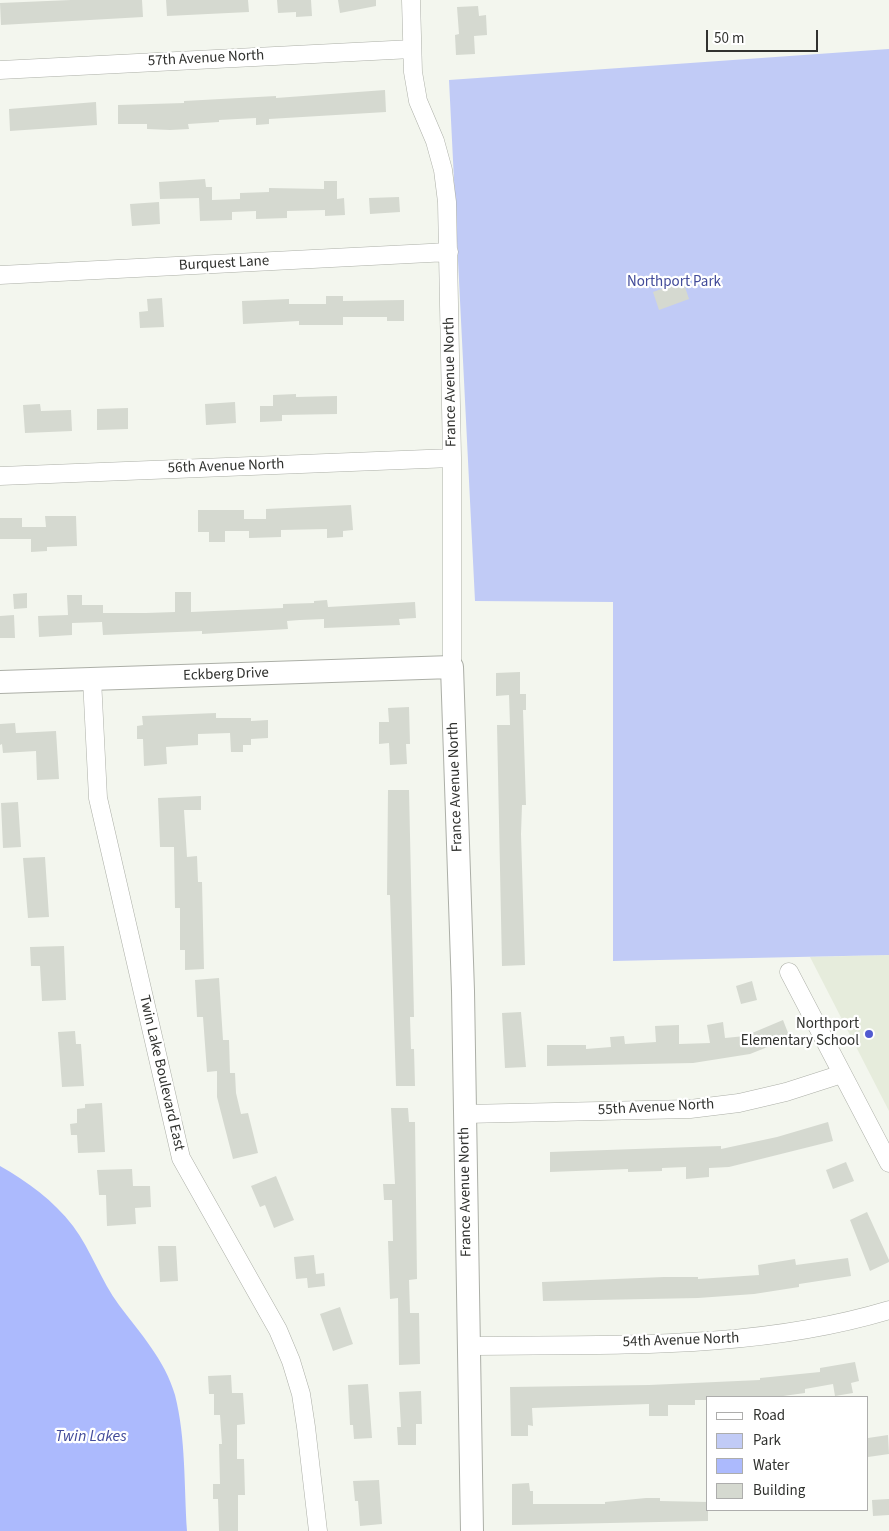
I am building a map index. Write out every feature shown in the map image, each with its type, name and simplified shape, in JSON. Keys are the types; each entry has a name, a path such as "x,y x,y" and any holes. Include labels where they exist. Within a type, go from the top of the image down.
{"street":[{"name":"France Avenue North","path":"411,0 413,72 418,101 435,141 443,170 447,202 449,252 452,458 452,667 465,1114 472,1531"},
{"name":"57th Avenue North","path":"0,70 412,49"},
{"name":"Burquest Lane","path":"0,275 449,252"},
{"name":"56th Avenue North","path":"0,476 452,458"},
{"name":"Eckberg Drive","path":"0,682 452,667"},
{"name":"Twin Lake Boulevard East","path":"92,679 98,798 180,1158 266,1308 292,1361 301,1394 318,1531"},
{"path":"789,972 889,1163"},
{"name":"55th Avenue North","path":"465,1114 690,1109 739,1103 786,1092 842,1074"},
{"name":"54th Avenue North","path":"469,1346 696,1342 751,1338 807,1331 889,1310"}],"shaded area":[{"name":"Northport Elementary School","path":"889,955 889,1111 810,957"}],"green space":[{"name":"Northport Park","path":"889,49 889,955 613,961 613,602 475,601 449,80"}],"water":[{"name":"Twin Lakes","path":"0,1166 40,1192 73,1226 113,1296 151,1347 165,1370 171,1382 179,1411 184,1463 187,1531 0,1531"}],"building":[{"path":"142,0 143,17 1,25 0,3"},
{"path":"166,0 248,0 249,12 167,16"},
{"path":"277,0 311,0 312,16 296,17 296,12 278,13"},
{"path":"338,0 376,0 376,6 340,13"},
{"path":"478,6 479,16 486,15 487,35 474,36 475,54 456,55 455,35 459,34 457,7"},
{"path":"385,90 386,112 269,119 269,124 256,125 256,118 219,120 219,122 188,124 189,129 170,130 147,129 147,124 118,124 118,105 184,103 184,101 276,96 276,98"},
{"path":"96,102 97,125 10,131 9,109"},
{"path":"205,179 206,187 212,187 212,200 240,199 240,193 269,192 269,188 324,189 324,181 337,181 337,199 344,198 345,215 325,216 325,210 287,211 287,218 256,219 256,211 232,212 232,220 200,221 199,198 160,199 159,182"},
{"path":"399,197 400,212 370,214 369,198"},
{"path":"159,202 160,224 132,226 130,204"},
{"path":"683,281 689,299 659,310 653,292"},
{"path":"326,296 343,296 343,301 404,300 404,321 387,321 387,317 343,317 343,325 299,325 299,321 243,324 242,301 289,299 289,304 326,304"},
{"path":"162,298 164,327 140,328 139,312 148,311 147,299"},
{"path":"296,394 296,397 337,396 337,414 282,415 282,421 260,422 260,406 273,406 273,395"},
{"path":"235,402 236,423 206,425 205,404"},
{"path":"40,404 41,411 71,410 72,431 25,433 23,405"},
{"path":"128,408 128,429 97,430 97,409"},
{"path":"351,505 353,530 343,531 343,537 327,538 327,529 281,530 281,537 249,538 249,531 225,531 225,542 209,542 209,532 198,532 198,510 244,510 244,519 266,519 266,509"},
{"path":"45,516 76,516 77,546 47,547 47,551 31,552 31,539 0,539 0,518 22,518 22,527 46,527"},
{"path":"175,592 191,592 191,612 283,608 283,604 314,603 314,601 327,600 328,607 415,602 416,618 399,619 400,625 324,628 324,619 300,620 287,621 288,629 202,634 202,631 103,635 102,622 72,623 72,635 39,637 38,616 68,615 67,595 82,595 82,605 103,605 103,613 146,613 175,612"},
{"path":"27,593 27,608 14,609 13,594"},
{"path":"14,615 15,638 0,638 0,616"},
{"path":"520,672 520,694 526,694 526,710 523,710 526,805 522,805 521,834 525,965 502,966 497,725 510,725 509,695 496,696 496,673"},
{"path":"409,707 410,744 406,744 407,764 390,765 389,743 379,744 379,722 389,722 388,708"},
{"path":"216,713 216,718 251,718 251,721 268,720 268,738 251,739 251,745 243,745 243,752 231,752 230,733 198,734 198,745 166,747 167,764 144,766 143,739 137,739 137,726 143,725 142,716"},
{"path":"15,723 16,733 56,731 59,779 37,780 36,751 3,753 2,744 0,745 0,724"},
{"path":"388,790 409,790 414,1017 410,1017 411,1049 414,1049 415,1086 396,1086 390,895 387,895"},
{"path":"201,796 201,810 184,810 187,857 197,856 198,882 202,882 204,969 185,970 185,950 180,950 180,908 175,908 174,847 160,847 158,798"},
{"path":"18,802 21,847 3,848 1,803"},
{"path":"45,857 49,917 28,918 23,858"},
{"path":"64,946 66,1000 42,1001 40,966 31,966 30,947"},
{"path":"219,978 223,1040 229,1040 230,1073 235,1073 236,1093 241,1114 248,1113 258,1153 233,1159 217,1097 217,1071 207,1072 203,1017 197,1017 195,980"},
{"path":"752,981 757,1000 741,1004 736,986"},
{"path":"521,1012 526,1067 505,1068 502,1013"},
{"path":"783,1020 790,1038 750,1054 693,1063 547,1066 547,1045 586,1045 586,1049 611,1047 610,1037 624,1036 625,1044 656,1042 655,1026 679,1025 679,1044 710,1043 707,1025 723,1022 725,1038 745,1036"},
{"path":"75,1031 76,1044 81,1044 84,1086 62,1087 58,1032"},
{"path":"102,1103 105,1152 78,1153 77,1135 71,1135 70,1124 77,1123 77,1109 85,1108 85,1104"},
{"path":"391,1108 408,1108 409,1122 415,1122 417,1279 409,1280 410,1313 419,1313 420,1364 399,1365 398,1298 390,1299 388,1241 393,1241 392,1200 384,1200 383,1184 395,1184"},
{"path":"828,1122 833,1141 729,1167 709,1168 709,1177 686,1179 686,1167 662,1168 662,1171 628,1172 628,1169 550,1172 550,1152 721,1146 721,1149 777,1137"},
{"path":"846,1162 854,1181 833,1189 826,1170"},
{"path":"132,1169 133,1186 150,1186 151,1207 135,1208 136,1224 107,1226 106,1195 99,1195 97,1170"},
{"path":"276,1176 294,1220 274,1228 265,1205 260,1207 251,1186"},
{"path":"867,1212 889,1260 889,1262 870,1271 850,1220"},
{"path":"158,1246 176,1246 178,1281 160,1282"},
{"path":"314,1255 316,1274 324,1273 325,1286 308,1288 307,1278 296,1279 294,1257"},
{"path":"848,1258 851,1276 799,1284 799,1287 754,1294 698,1298 543,1301 542,1282 664,1277 698,1277 698,1279 759,1275 758,1265 795,1259 796,1265"},
{"path":"340,1307 353,1344 333,1351 320,1314"},
{"path":"855,1362 859,1381 851,1383 853,1393 835,1396 833,1384 805,1389 805,1393 783,1396 706,1396 706,1400 695,1400 695,1405 668,1405 668,1416 649,1416 649,1404 532,1408 533,1426 528,1425 528,1436 511,1436 510,1387 649,1385 760,1380 760,1378 820,1372 820,1368"},
{"path":"231,1375 232,1393 243,1393 245,1424 237,1425 237,1459 244,1459 245,1495 238,1495 238,1531 219,1531 218,1499 213,1499 213,1484 220,1484 219,1444 222,1444 220,1415 214,1415 214,1394 209,1394 208,1376"},
{"path":"368,1384 372,1438 354,1439 353,1425 350,1425 348,1385"},
{"path":"421,1391 422,1424 416,1424 416,1445 398,1445 397,1427 401,1427 399,1392"},
{"path":"888,1435 889,1454 869,1457 869,1438"},
{"path":"379,1480 382,1524 360,1526 358,1501 355,1501 353,1481"},
{"path":"529,1483 530,1491 533,1491 533,1504 605,1504 605,1502 646,1498 660,1498 660,1501 706,1502 708,1521 512,1525 512,1484"},
{"path":"889,1499 889,1515 873,1516 872,1500"}],"place":[{"name":"Northport Elementary School","path":"869,1034"}]}
